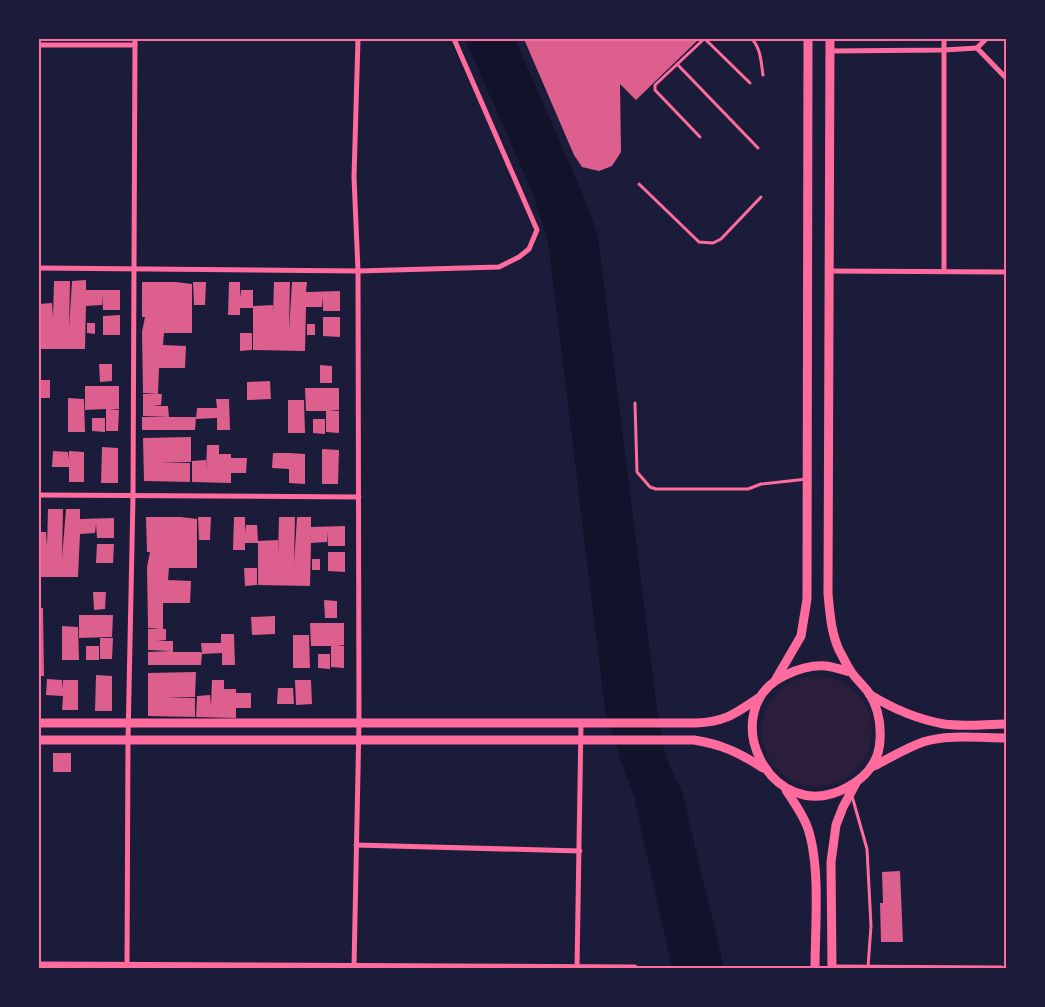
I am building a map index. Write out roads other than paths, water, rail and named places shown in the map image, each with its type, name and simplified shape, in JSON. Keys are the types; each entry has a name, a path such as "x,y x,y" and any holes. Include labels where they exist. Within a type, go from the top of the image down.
{"main road":[{"path":"39,722 713,722 732,716 760,697 776,679 801,636 806,616 808,479 808,39"},
{"path":"830,39 828,594 832,634 852,672 870,694 879,717 880,742 874,766"},
{"path":"776,679 800,668 826,666 852,672"},
{"path":"870,694 912,717 946,724 1006,724"},
{"path":"760,697 754,714 752,733 755,751 763,768"},
{"path":"786,790 804,795 822,796 840,791 856,782 874,766 926,741 947,738 1006,738"},
{"path":"39,740 359,741 582,739 694,740 713,743 739,753 763,768 786,790 806,825 812,842 815,872 815,968"},
{"path":"832,968 831,862 836,825 856,782"}],"street":[{"path":"354,967 359,741 360,497 358,271 354,177 358,39"},
{"path":"39,268 358,271 499,267 519,257 529,249 537,230 454,39"},
{"path":"944,39 944,271"},
{"path":"830,51 977,48 986,39"},
{"path":"39,45 135,42 133,496 128,740 127,966"},
{"path":"977,48 1006,78"},
{"path":"829,271 1006,272"},
{"path":"39,495 360,497"},
{"path":"577,968 581,722"},
{"path":"356,845 580,851"},
{"path":"39,964 127,966 635,967"},
{"path":"832,968 1001,968"}],"lane":[{"path":"700,137 655,90 655,85 704,39 750,83"},
{"path":"752,39 757,44 763,75"},
{"path":"677,64 758,148"},
{"path":"639,184 699,242 713,243 721,239 761,197"},
{"path":"635,403 637,472 650,487 656,489 748,489 761,484 808,479"},
{"path":"850,793 867,849 871,926 868,967"}]}
